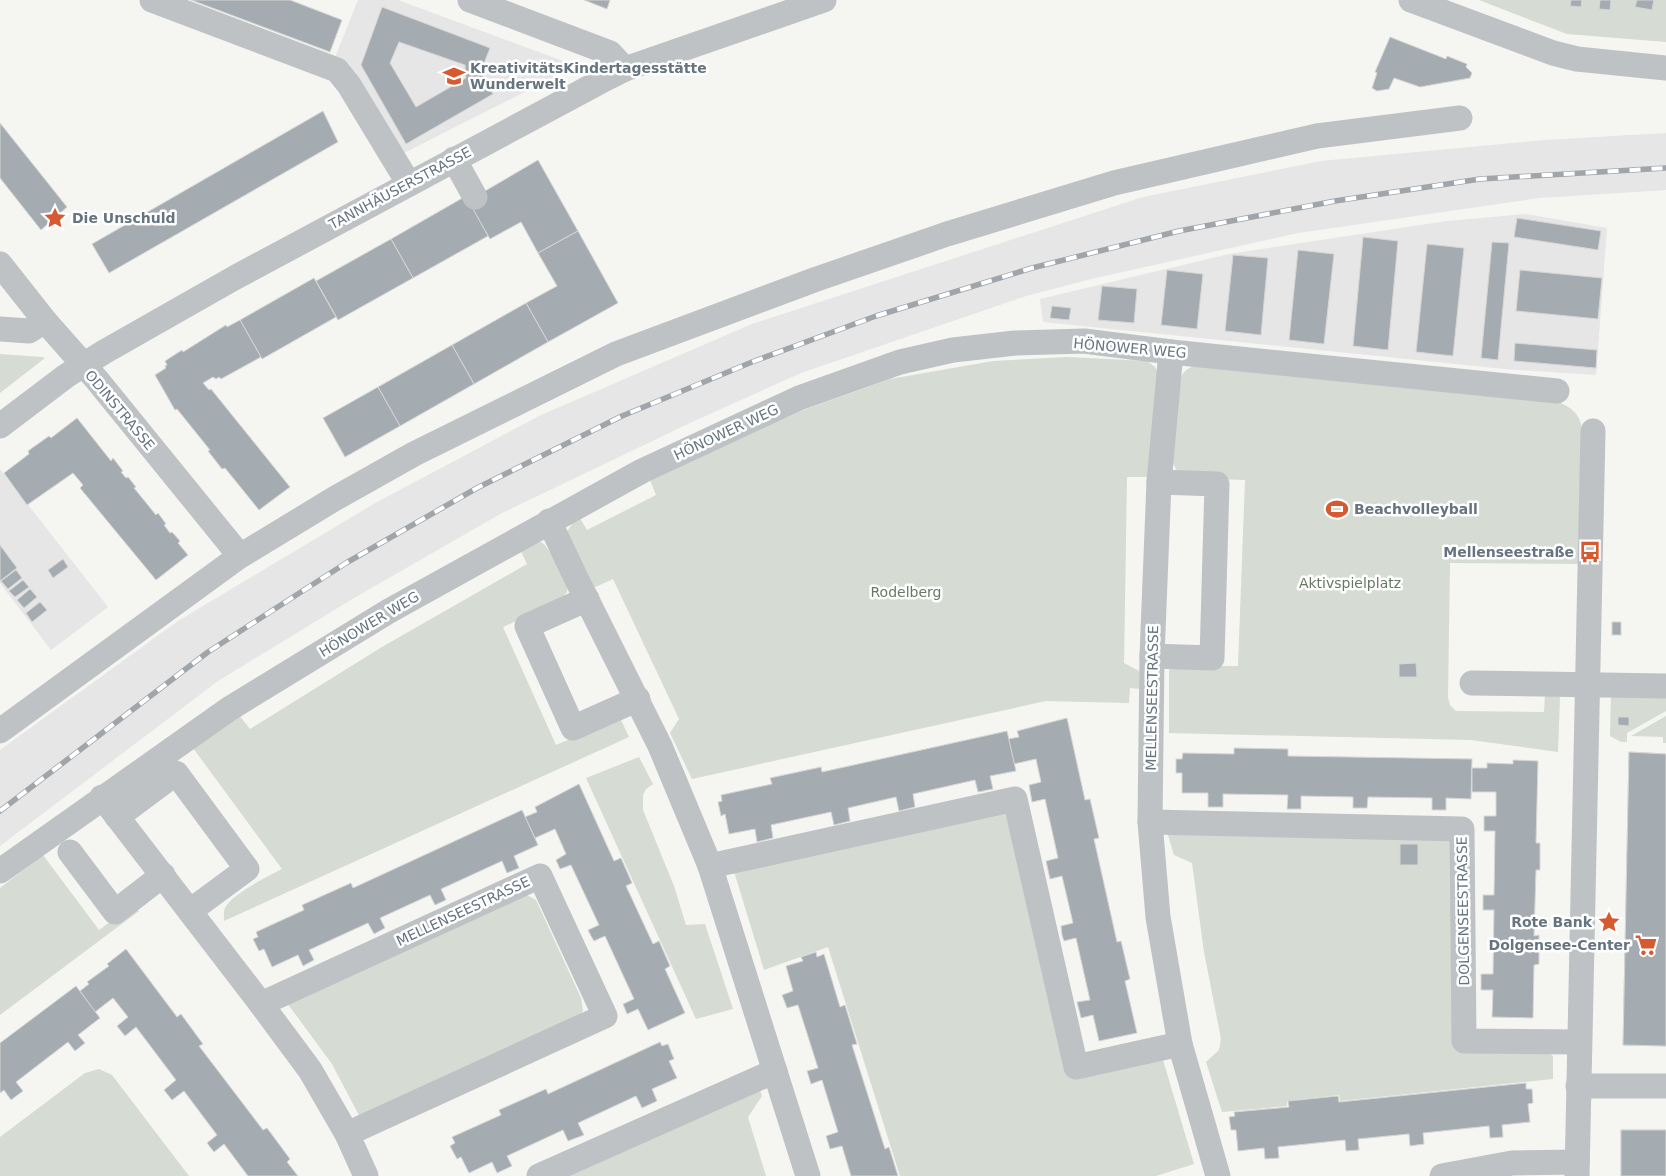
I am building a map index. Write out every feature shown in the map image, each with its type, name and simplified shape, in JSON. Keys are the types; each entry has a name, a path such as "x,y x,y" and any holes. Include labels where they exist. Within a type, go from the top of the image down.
{"street":[{"path":"152,0 336,70 349,85 409,184"},
{"path":"470,0 610,53 625,69"},
{"name":"TANNHÄUSERSTRASSE","path":"0,426 83,365 236,277 625,69 824,0"},
{"path":"1411,0 1553,53 1577,59 1666,68"},
{"path":"0,731 240,556 334,499 414,454 616,354 814,280 947,234 1114,183 1317,136 1460,118"},
{"path":"454,159 475,197"},
{"name":"ODINSTRASSE","path":"0,264 240,556"},
{"path":"0,329 29,331 45,320"},
{"name":"HÖNOWER WEG","path":"0,871 102,797 229,709 389,611 642,471 799,398 900,362 953,350 1015,344 1084,341 1171,352 1557,392"},
{"name":"MELLENSEESTRASSE","path":"1171,352 1159,482 1152,656 1150,822 1158,917 1180,1044 1218,1176"},
{"path":"1442,1176 1512,1163 1577,1169 1593,431"},
{"path":"1152,656 1212,658 1217,484 1159,482"},
{"path":"550,521 660,746 710,866 721,936 775,1071 808,1176"},
{"path":"587,599 527,626 573,728 638,699"},
{"path":"1472,683 1666,686"},
{"path":"117,817 176,773 247,869 194,916"},
{"path":"102,797 310,1070 347,1134 366,1176"},
{"path":"710,866 1015,799 1076,1067 1180,1044"},
{"name":"DOLGENSEESTRASSE","path":"1150,822 1462,829 1464,1041 1579,1042"},
{"path":"70,852 115,912 163,875"},
{"name":"MELLENSEESTRASSE","path":"261,1004 540,876 605,1016 347,1134"},
{"path":"539,1176 775,1071"},
{"path":"1578,1086 1666,1086"},
{"path":"591,1176 594,1151"}],"shaded area":[{"name":"KreativitätsKindertagesstätte Wunderwelt","path":"358,0 398,0 571,64 572,68 402,154 334,60"},
{"path":"1666,133 1666,190 1539,198 1298,233 1091,279 1026,296 801,373 692,422 502,513 354,598 218,681 0,846 0,750 178,621 377,502 541,415 752,324 1143,197 1321,161 1544,140"},
{"path":"1526,214 1607,228 1596,375 1505,369 1043,322 1040,299 1229,254 1447,221"},
{"path":"0,469 108,607 51,650 0,583"}],"green space":[{"path":"1479,0 1666,0 1666,42 1567,34"},
{"path":"0,354 42,357 45,358 0,393"},
{"name":"Rodelberg","path":"1067,357 1147,361 1155,367 1160,375 1154,477 1127,477 1124,663 1139,671 1140,689 1130,688 1129,703 1046,701 692,779 670,733 679,719 613,579 591,589 566,533 578,515 587,530 656,495 650,480 801,411 890,379 993,361"},
{"name":"Aktivspielplatz","path":"1197,365 1548,398 1568,407 1576,414 1581,424 1580,564 1450,563 1448,697 1450,705 1456,711 1544,712 1545,694 1557,694 1560,697 1558,752 1471,740 1169,733 1169,671 1171,666 1238,666 1245,480 1187,478 1180,475 1171,461 1178,384 1185,372"},
{"path":"539,541 544,544 568,577 567,592 560,601 503,627 556,745 620,718 629,737 224,921 225,908 231,900 252,885 282,869 193,748 239,715 250,729 382,647 527,564 520,549"},
{"path":"1666,695 1666,711 1627,733 1627,742 1621,742 1610,736 1611,696"},
{"path":"1666,716 1666,743 1663,743 1663,737 1631,736"},
{"path":"639,757 653,784 646,789 643,795 643,810 674,886 686,925 705,924 733,1009 696,1019 586,778"},
{"path":"1005,811 1065,1057 1158,1036 1163,1060 1194,1164 1156,1176 900,1176 828,947 764,970 733,868"},
{"path":"1179,830 1452,840 1455,1045 1542,1047 1553,1056 1553,1079 1340,1101 1339,1095 1287,1101 1287,1106 1222,1112 1206,1062 1219,1050 1221,1039 1204,952 1192,863 1174,855 1168,835"},
{"path":"43,855 99,930 133,905 139,911 0,1015 0,888"},
{"path":"525,894 536,900 581,998 583,1011 575,1021 362,1121 332,1064 287,1003"},
{"path":"99,1069 112,1075 189,1176 0,1176 0,1137 85,1073"},
{"path":"759,1087 762,1096 748,1117 766,1176 561,1176"}],"building":[{"path":"191,0 290,0 342,20 330,52"},
{"path":"584,0 610,0 607,9"},
{"path":"1571,0 1582,0 1581,7 1570,6"},
{"path":"1600,0 1611,0 1610,10 1599,9"},
{"path":"1637,0 1654,0 1652,10 1635,7"},
{"path":"382,7 490,48 481,71 493,94 406,144 361,65","holes":["399,42 465,65 466,78 416,107 390,63"]},
{"path":"1390,37 1446,59 1447,56 1467,64 1466,67 1472,73 1470,78 1420,87 1394,78 1389,89 1377,91 1372,88 1377,73 1375,72"},
{"path":"323,111 338,142 109,273 92,244"},
{"path":"0,123 67,207 41,230 0,178"},
{"path":"538,160 578,231 538,253 521,222 490,239 468,201"},
{"path":"466,196 488,236 413,278 391,239"},
{"path":"1517,218 1601,231 1598,250 1514,237"},
{"path":"578,231 618,303 548,342 526,303 557,286 538,253"},
{"path":"1363,237 1398,241 1388,350 1353,346"},
{"path":"391,239 413,278 338,320 316,281"},
{"path":"1492,242 1509,243 1498,360 1481,358"},
{"path":"1427,244 1464,248 1453,356 1416,352"},
{"path":"1298,250 1334,254 1324,344 1289,340"},
{"path":"1233,255 1268,258 1261,335 1225,331"},
{"path":"1167,270 1203,274 1197,329 1161,325"},
{"path":"1520,270 1602,278 1598,319 1516,311"},
{"path":"314,278 336,317 262,359 240,320"},
{"path":"1102,286 1137,289 1134,323 1098,320"},
{"path":"526,303 548,342 474,384 452,345"},
{"path":"1052,306 1071,308 1069,320 1050,318"},
{"path":"240,320 261,357 221,379 213,377 203,383 209,390 211,389 290,487 259,510 225,468 222,469 208,451 210,450 177,409 175,410 155,375 166,368 165,361 182,350 183,352 226,325 227,327"},
{"path":"1515,343 1597,350 1596,368 1514,361"},
{"path":"452,345 474,384 400,426 378,387"},
{"path":"378,387 400,426 345,457 323,418"},
{"path":"77,418 111,461 113,458 123,471 121,472 126,478 128,477 136,487 134,488 156,515 158,513 166,524 164,525 180,541 178,543 188,555 156,580 80,488 83,485 73,473 27,505 4,473 29,454 28,451 49,436 51,438"},
{"path":"0,545 17,568 0,581"},
{"path":"63,559 68,567 53,578 48,570"},
{"path":"16,570 22,578 8,589 1,581"},
{"path":"23,580 29,587 15,597 9,591"},
{"path":"30,589 37,597 24,608 17,600"},
{"path":"40,602 47,610 32,622 26,613"},
{"path":"1612,622 1621,622 1621,635 1612,635"},
{"path":"1416,663 1417,677 1399,677 1399,664"},
{"path":"1618,717 1629,717 1629,726 1618,725"},
{"path":"1067,718 1085,800 1090,799 1099,838 1094,839 1117,942 1121,941 1130,979 1125,981 1137,1033 1099,1041 1093,1015 1081,1018 1077,1002 1090,1000 1076,938 1064,941 1062,935 1061,926 1073,923 1062,876 1050,879 1046,861 1058,858 1045,799 1032,802 1029,785 1041,782 1036,759 1014,764 1008,739 1019,737 1017,731"},
{"path":"1007,731 1016,771 990,776 993,789 978,792 975,780 913,794 915,807 899,811 896,797 848,808 850,821 834,825 831,812 771,825 773,838 757,842 755,829 729,834 725,814 721,816 718,802 722,801 721,795 772,784 770,778 821,767 822,772"},
{"path":"1234,748 1288,749 1288,756 1472,759 1471,799 1446,798 1446,810 1432,810 1432,798 1368,797 1367,808 1353,808 1353,797 1301,796 1301,809 1287,809 1288,795 1223,794 1223,807 1208,807 1208,793 1182,793 1182,773 1176,773 1176,759 1182,759 1183,753 1234,754"},
{"name":"Dolgensee-Center","path":"1629,752 1666,754 1666,1046 1623,1045"},
{"name":"Dolgensee-Center","path":"1629,752 1666,754 1666,1046 1623,1045"},
{"path":"1513,760 1538,761 1536,843 1540,843 1540,870 1536,870 1534,936 1539,935 1539,964 1534,965 1533,1018 1492,1017 1493,990 1481,990 1481,974 1493,974 1494,910 1483,910 1483,895 1494,895 1495,831 1484,831 1484,816 1496,816 1496,792 1472,792 1472,768 1487,768 1487,763 1513,764"},
{"path":"579,784 614,861 621,858 632,883 626,886 653,944 659,941 670,966 665,969 685,1013 648,1030 638,1009 627,1014 623,1004 634,999 605,936 594,941 588,930 599,925 571,865 560,869 556,860 566,854 555,829 535,838 525,817 537,812 535,807"},
{"path":"522,810 538,845 514,856 519,868 507,873 502,861 441,889 446,900 435,905 430,895 380,918 385,928 374,934 368,923 309,950 314,960 303,966 298,955 272,967 264,949 259,951 253,939 258,937 256,932 304,910 302,905 351,883 353,888"},
{"path":"1400,844 1418,844 1418,865 1400,865"},
{"path":"126,949 177,1017 181,1014 203,1044 199,1046 263,1130 267,1128 290,1159 287,1162 298,1176 248,1176 224,1144 214,1152 207,1143 217,1135 184,1091 172,1100 164,1090 176,1080 136,1027 125,1036 117,1026 128,1017 113,998 95,1012 80,991 89,984 87,982 109,966 107,964"},
{"path":"816,952 817,957 824,954 840,1007 845,1005 857,1044 852,1045 885,1149 889,1147 898,1176 851,1176 842,1146 830,1149 826,1136 838,1132 822,1080 811,1084 807,1071 818,1068 798,1005 787,1008 782,995 793,991 786,966 803,961 801,957"},
{"path":"76,986 100,1018 78,1035 85,1043 75,1051 68,1042 16,1082 23,1091 11,1100 4,1090 0,1093 0,1043"},
{"path":"660,1042 662,1046 668,1044 674,1059 669,1061 677,1078 652,1089 657,1101 642,1108 636,1096 578,1123 584,1135 568,1141 563,1130 507,1156 512,1166 497,1173 492,1162 469,1173 461,1157 457,1159 450,1146 455,1143 452,1137 501,1115 499,1110 546,1089 548,1094"},
{"path":"1526,1083 1526,1089 1532,1089 1533,1103 1528,1104 1530,1122 1502,1125 1503,1137 1490,1138 1489,1126 1423,1133 1424,1144 1410,1146 1409,1134 1358,1139 1359,1150 1346,1151 1345,1140 1278,1147 1279,1158 1265,1159 1264,1148 1238,1151 1236,1130 1231,1130 1229,1117 1235,1116 1234,1112 1289,1107 1288,1101 1338,1096 1339,1102"},
{"path":"1621,1130 1666,1130 1666,1176 1621,1176"},
{"path":"1621,1130 1666,1130 1666,1176 1621,1176"}],"railway":[{"path":"0,811 208,652 346,563 477,488 622,416 752,362 876,316 1032,268 1179,231 1335,201 1480,179 1666,168"}],"place":[{"name":"KreativitätsKindertagesstätte Wunderwelt","path":"454,76"},
{"name":"Die Unschuld","path":"55,218"},
{"name":"Beachvolleyball","path":"1337,509"},
{"name":"Mellenseestraße","path":"1590,552"},
{"name":"Rote Bank","path":"1609,922"},
{"name":"Dolgensee-Center","path":"1646,945"}]}
